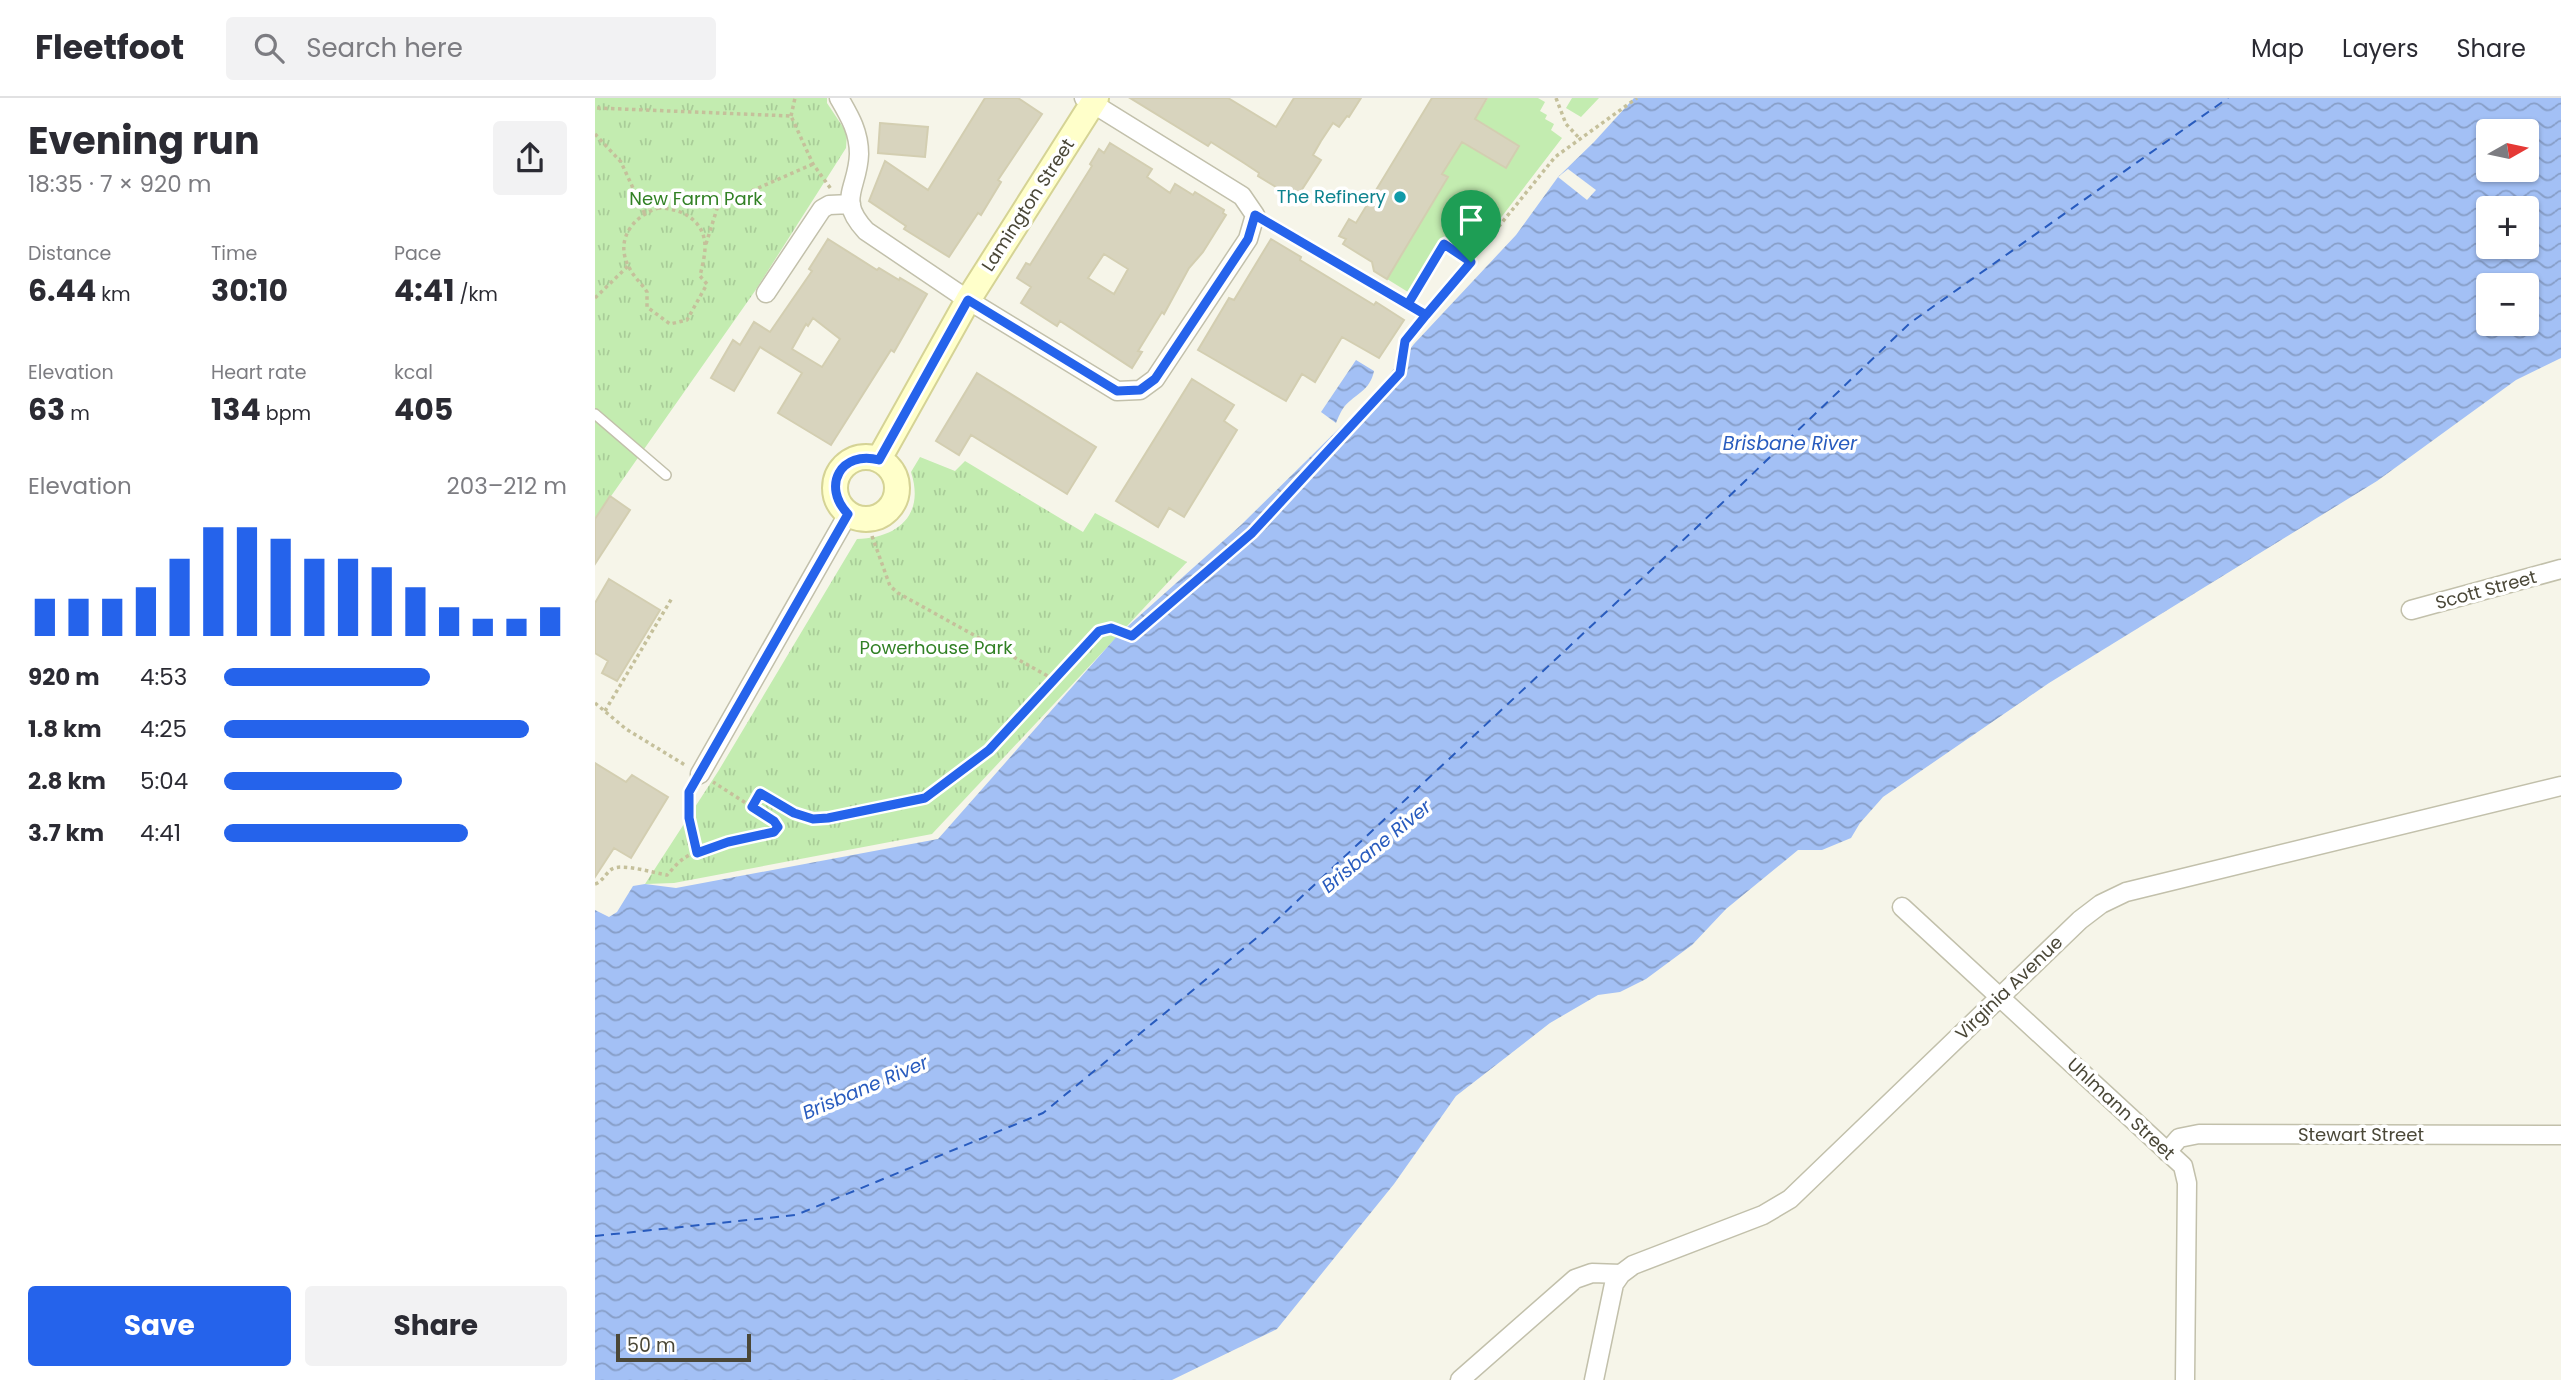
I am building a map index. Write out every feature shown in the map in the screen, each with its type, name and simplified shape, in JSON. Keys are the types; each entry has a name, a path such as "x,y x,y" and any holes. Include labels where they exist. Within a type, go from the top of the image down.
{"street":[{"path":"839,98 856,126 859,156 847,204 852,216 866,232 968,300 1117,391 1140,390 1155,379 1248,239 1255,215 1241,196 1091,100"},
{"name":"Lamington Street","path":"879,460 968,300 1091,100"},
{"path":"766,293 822,209 829,205 847,204"},
{"path":"869,457 879,460 894,474 897,494 893,504 878,517 857,519 848,514 836,496 837,477 849,462 869,457"},
{"path":"700,774 848,514"},
{"name":"Scott Street","path":"2411,610 2561,569"},
{"name":"Virginia Avenue","path":"1621,1274 1633,1265 1763,1215 1790,1199 2080,920 2101,904 2126,892 2561,786"},
{"name":"Uhlmann Street","path":"1902,907 2183,1166 2187,1182 2185,1380"},
{"name":"Stewart Street","path":"2167,1152 2179,1138 2199,1134 2561,1135"},
{"path":"1460,1380 1574,1279 1592,1273 1621,1274"},
{"path":"1594,1380 1614,1284 1621,1274"}],"lane":[{"path":"595,414 666,475"}],"path":[{"path":"795,98 791,116 813,164 847,204"},
{"path":"1556,98 1566,124 1580,139"},
{"path":"752,807 760,793 794,813 813,819 925,798 989,750 1099,631 1111,628 1132,636 1141,630 1252,533 1400,373 1405,341 1555,157 1637,98"},
{"path":"597,108 791,116"},
{"path":"595,134 621,162 644,212"},
{"path":"720,199 705,246 700,276 707,284 687,320 670,324 647,307 647,292 628,266 624,247 627,233 634,221 657,197 679,193 720,199 758,189 813,164"},
{"path":"644,212 658,208 685,212 702,233 705,246"},
{"path":"1255,215 1426,315"},
{"path":"1408,304 1444,244 1471,262"},
{"path":"595,298 628,266"},
{"path":"872,536 890,586 898,593 1055,680"},
{"path":"605,711 672,598"},
{"path":"595,703 626,729 774,821 778,827 774,832 728,842 684,858 667,875 620,867 612,869 595,884"},
{"path":"697,853 688,809 689,792 700,774"}],"green space":[{"name":"New Farm Park","path":"595,98 827,98 827,103 847,133 846,148 755,291 595,519"},
{"path":"1488,98 1538,98 1545,102 1540,111 1547,115 1545,119 1554,124 1551,130 1562,138 1473,254 1444,236 1408,292 1387,279 1408,244 1406,237 1410,240 1447,177 1442,174 1462,142 1506,168 1519,146 1475,119"},
{"path":"1572,98 1599,98 1581,117 1566,108"},
{"name":"Powerhouse Park","path":"920,457 955,471 965,461 1083,532 1095,513 1187,562 932,834 674,883 645,884 719,770 857,539 872,538 896,529 911,512 914,487 911,472"}],"water":[{"name":"Brisbane River","path":"1634,98 2561,98 2561,358 2516,380 2377,481 2049,683 1883,797 1860,823 1851,838 1822,850 1798,850 1726,909 1692,945 1646,979 1620,992 1598,995 1550,1023 1456,1096 1394,1184 1277,1329 1172,1380 595,1380 595,910 609,917 617,912 633,886 645,884 676,888 938,839 1118,635 1241,525 1371,397 1414,344 1516,235 1558,177"},
{"path":"1356,360 1374,371 1372,378 1344,407 1336,423 1321,412"}],"pier":[{"path":"1568,169 1596,190 1587,200 1558,177"}],"building":[{"path":"985,98 1018,98 1042,114 998,180 1001,182 981,215 978,213 949,257 904,229 906,226 869,201 885,161 928,190"},
{"path":"1130,98 1228,98 1276,127 1294,98 1361,98 1349,117 1347,116 1339,127 1333,123 1321,141 1313,155 1321,160 1299,194 1288,187 1284,192 1211,142 1208,146"},
{"name":"The Refinery","path":"1432,98 1487,98 1475,119 1519,146 1506,168 1462,142 1442,174 1448,177 1387,279 1374,271 1372,262 1343,244 1346,239 1339,236 1349,219 1356,223"},
{"path":"880,123 928,127 925,157 878,153"},
{"path":"1110,143 1152,169 1147,177 1170,193 1175,184 1193,195 1195,192 1224,210 1226,215 1203,252 1189,268 1164,314 1162,312 1138,351 1142,352 1132,368 1060,321 1057,326 1021,303 1031,287 1017,278 1026,263 1030,265 1092,166 1090,164 1099,149 1104,153","holes":["1104,254 1128,269 1114,294 1088,278"]},
{"path":"828,239 877,270 879,268 899,280 900,278 927,294 894,352 891,350 831,445 778,413 802,373 760,347 734,391 711,378 733,340 740,345 754,322 770,332 812,271 809,269","holes":["813,318 840,339 822,367 792,349 806,324 808,326"]},
{"path":"1271,239 1301,257 1300,260 1404,320 1379,358 1342,337 1315,382 1302,374 1286,401 1198,350 1229,298 1234,300"},
{"path":"977,373 1096,447 1067,494 971,435 959,455 936,441"},
{"path":"1192,379 1234,405 1224,421 1237,430 1184,517 1169,508 1158,527 1116,501"},
{"path":"610,496 630,510 595,564 595,519"},
{"path":"609,579 660,610 617,681 602,673 608,661 595,653 595,603"},
{"path":"595,763 626,782 632,775 668,797 631,858 614,848 595,877"}],"ferry route":[{"path":"595,1236 796,1215 1043,1113 1265,931 1695,529 1910,323 2228,98"}],"place":[{"name":"The Refinery","path":"1400,197"}],"route":[{"path":"1471,262 1426,315 1255,215 1248,239 1155,379 1140,390 1117,391 968,300 879,460 869,457 849,462 837,477 836,496 848,514 689,792 690,826 697,853 728,842 774,832 778,827 774,821 752,807 760,793 803,818 828,818 925,798 962,772 989,750 1099,631 1111,628 1132,636 1252,533 1400,373 1405,341 1426,315 1408,304 1444,244 1471,262"}]}
